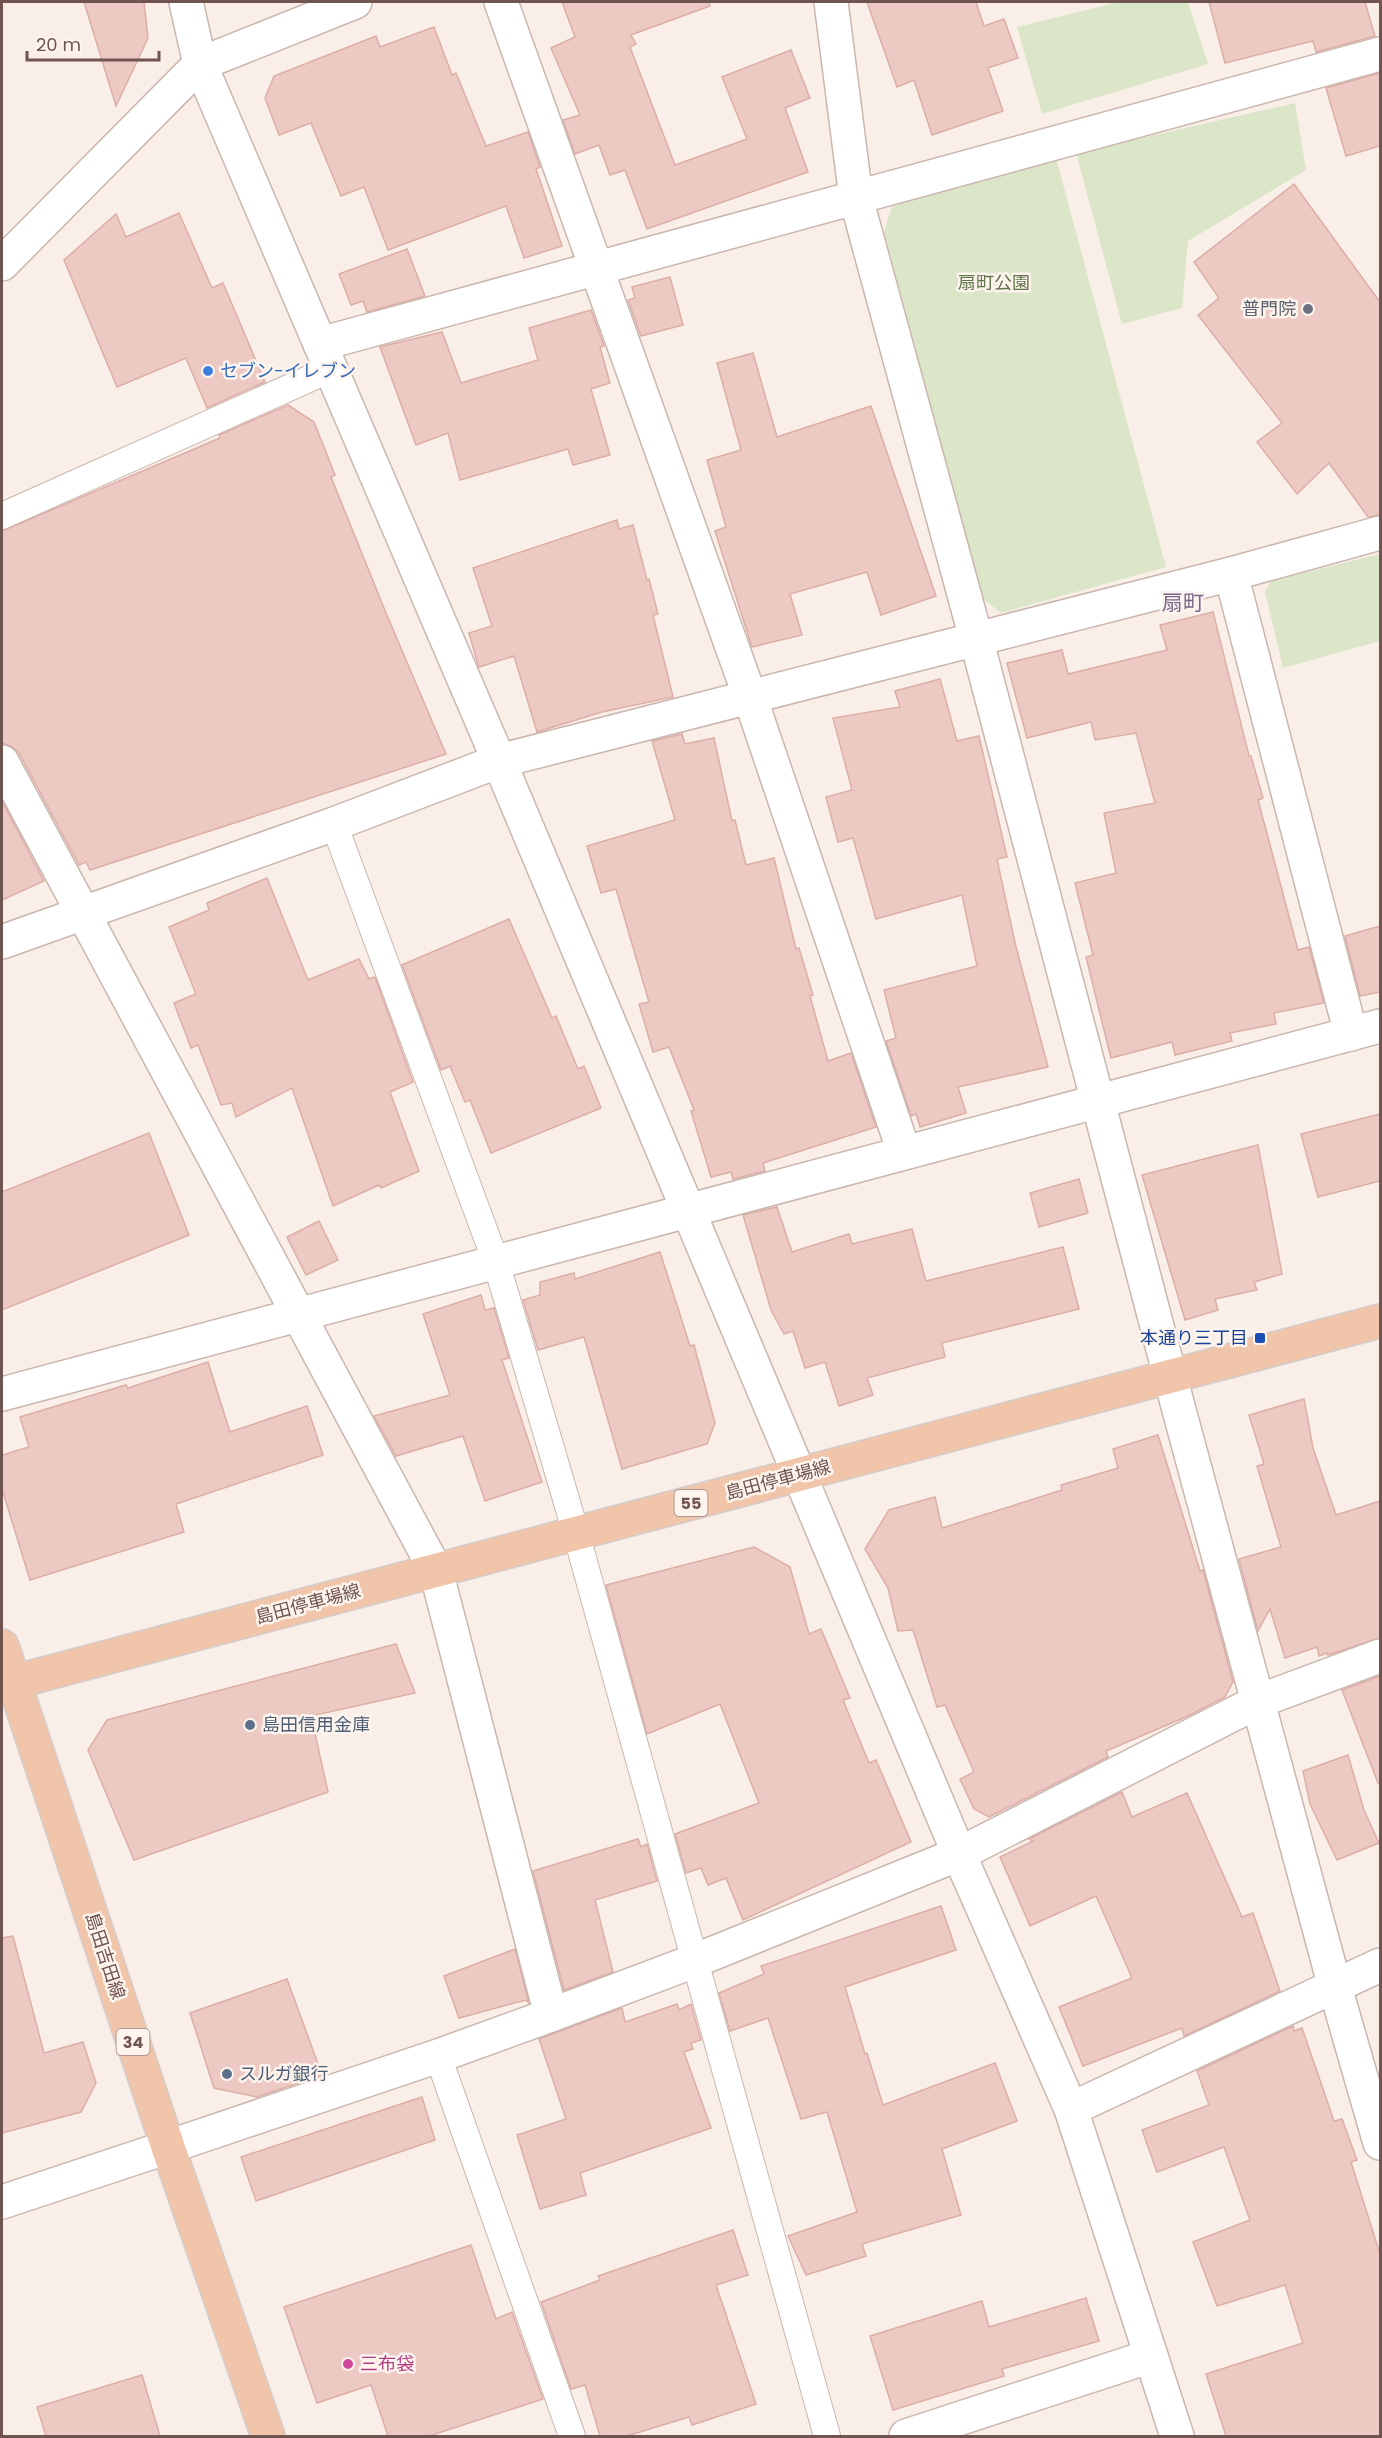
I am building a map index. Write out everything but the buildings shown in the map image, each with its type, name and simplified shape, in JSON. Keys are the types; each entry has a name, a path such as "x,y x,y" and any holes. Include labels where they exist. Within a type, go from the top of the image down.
{"main road":[{"name":"島田停車場線","path":"8,1683 1380,1321"},
{"name":"島田吉田線","path":"2,1646 8,1683 268,2436"}],"street":[{"path":"186,2 200,64 499,761 959,1854 1071,2109 1177,2436"},
{"path":"2,264 200,64 355,2"},
{"path":"501,2 750,697 904,1152"},
{"path":"831,2 856,198 976,638 1170,1376 1335,1987 1380,2143"},
{"path":"326,357 596,267 1380,54"},
{"path":"2,942 334,824 499,761 1231,574 1380,532"},
{"path":"2,1394 297,1313 1366,1030 1231,574"},
{"path":"2,762 84,911 436,1571 551,2014"},
{"path":"2,2202 438,2056 694,1961 959,1854 1259,1701 1380,1656"},
{"path":"1071,2109 1380,1965"},
{"path":"906,2436 1151,2356"}],"lane":[{"path":"2,516 326,357"},
{"path":"334,824 496,1262 576,1533 826,2436"},
{"path":"438,2056 572,2436"}],"green space":[{"path":"1119,2 1188,2 1208,64 1042,114 1017,27"},
{"path":"1295,103 1306,170 1188,241 1182,308 1122,324 1076,153"},
{"name":"扇町公園","path":"1056,158 1166,567 1001,613 983,599 884,232 892,206"},
{"path":"1380,554 1380,641 1283,668 1265,592 1271,581"}],"place":[{"name":"普門院","path":"1308,309"},
{"name":"セブン-イレブン","path":"208,371"},
{"name":"本通り三丁目","path":"1260,1338"},
{"name":"島田信用金庫","path":"250,1725"},
{"name":"スルガ銀行","path":"227,2074"},
{"name":"三布袋","path":"348,2364"}],"district":[{"name":"扇町","path":"1183,603"}]}
